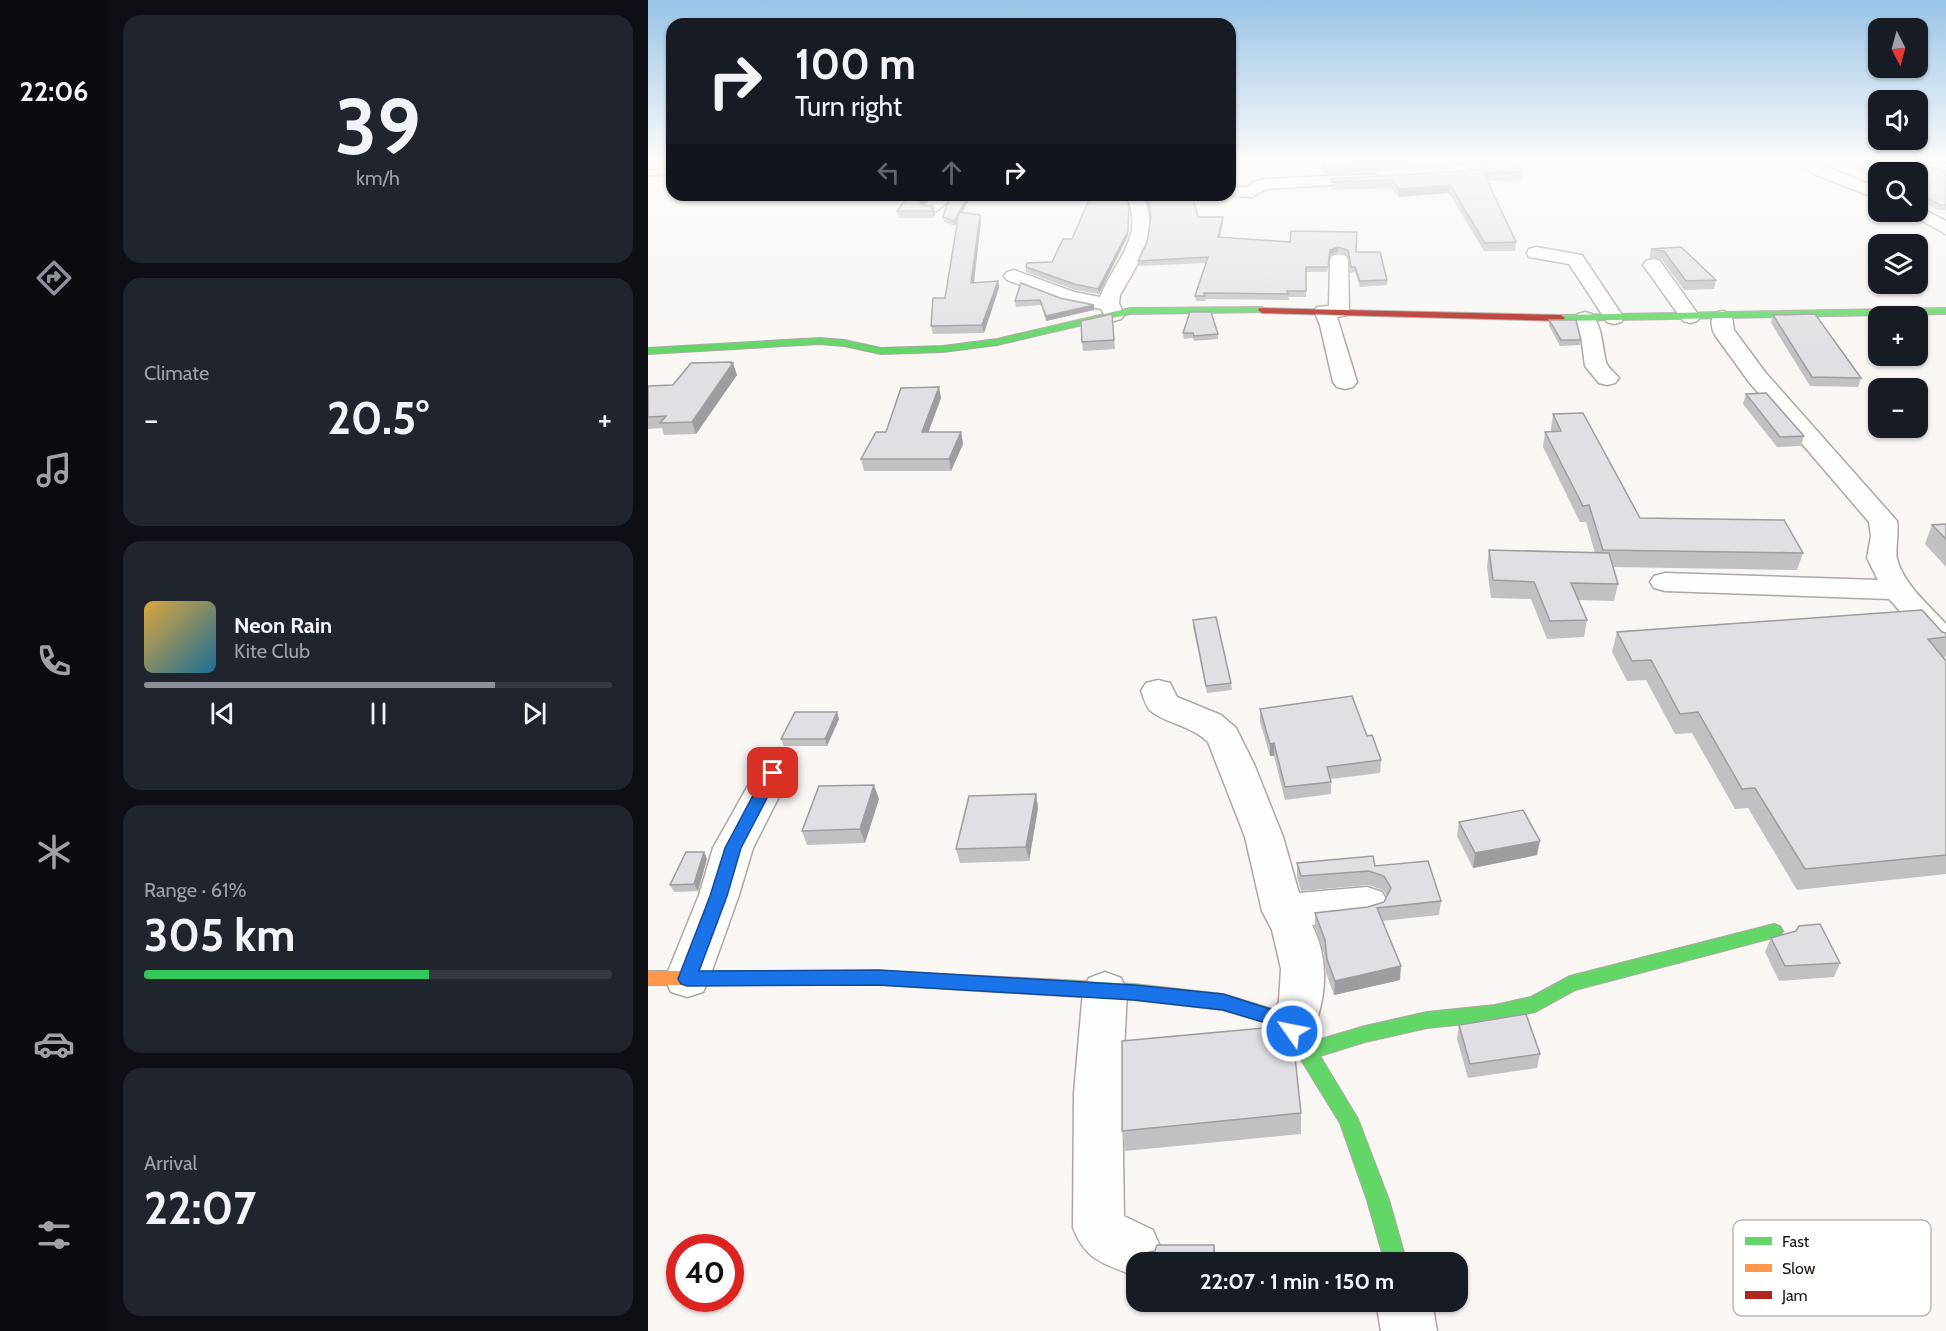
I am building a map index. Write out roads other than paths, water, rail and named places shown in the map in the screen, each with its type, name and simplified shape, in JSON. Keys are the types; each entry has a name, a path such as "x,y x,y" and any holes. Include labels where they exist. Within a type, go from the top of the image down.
{"street":[{"path":"1112,310 1110,295 1138,245 1140,223"},
{"path":"1536,254 1575,259 1614,318"},
{"path":"1339,260 1331,325 1345,382"},
{"path":"1653,264 1690,317"},
{"path":"1014,276 1069,297 1112,310 1130,311 1157,309 1331,311 1585,318 1946,311"},
{"path":"648,351 820,341 844,343 881,351 943,349 997,342 1112,310"},
{"path":"1722,317 1723,330 1757,377 1883,521 1886,536 1882,558 1898,590 1946,643"},
{"path":"1585,318 1594,348 1592,355 1596,366 1607,378"},
{"path":"1665,582 1898,590"},
{"path":"1158,691 1163,704 1209,723 1223,736 1264,837 1283,911 1293,929 1302,969 1299,1041"},
{"path":"687,979 733,848 773,773"},
{"path":"1283,911 1367,903"},
{"path":"1299,1041 1365,1034 1427,1020 1495,1012 1535,1004 1570,984 1774,931"},
{"path":"648,978 879,978 1105,991 1223,1002 1282,1020 1299,1041 1348,1119 1378,1200 1393,1252"},
{"path":"1105,991 1098,1093 1099,1228 1109,1238 1134,1249"},
{"path":"1406,1312 1409,1331"}]}
